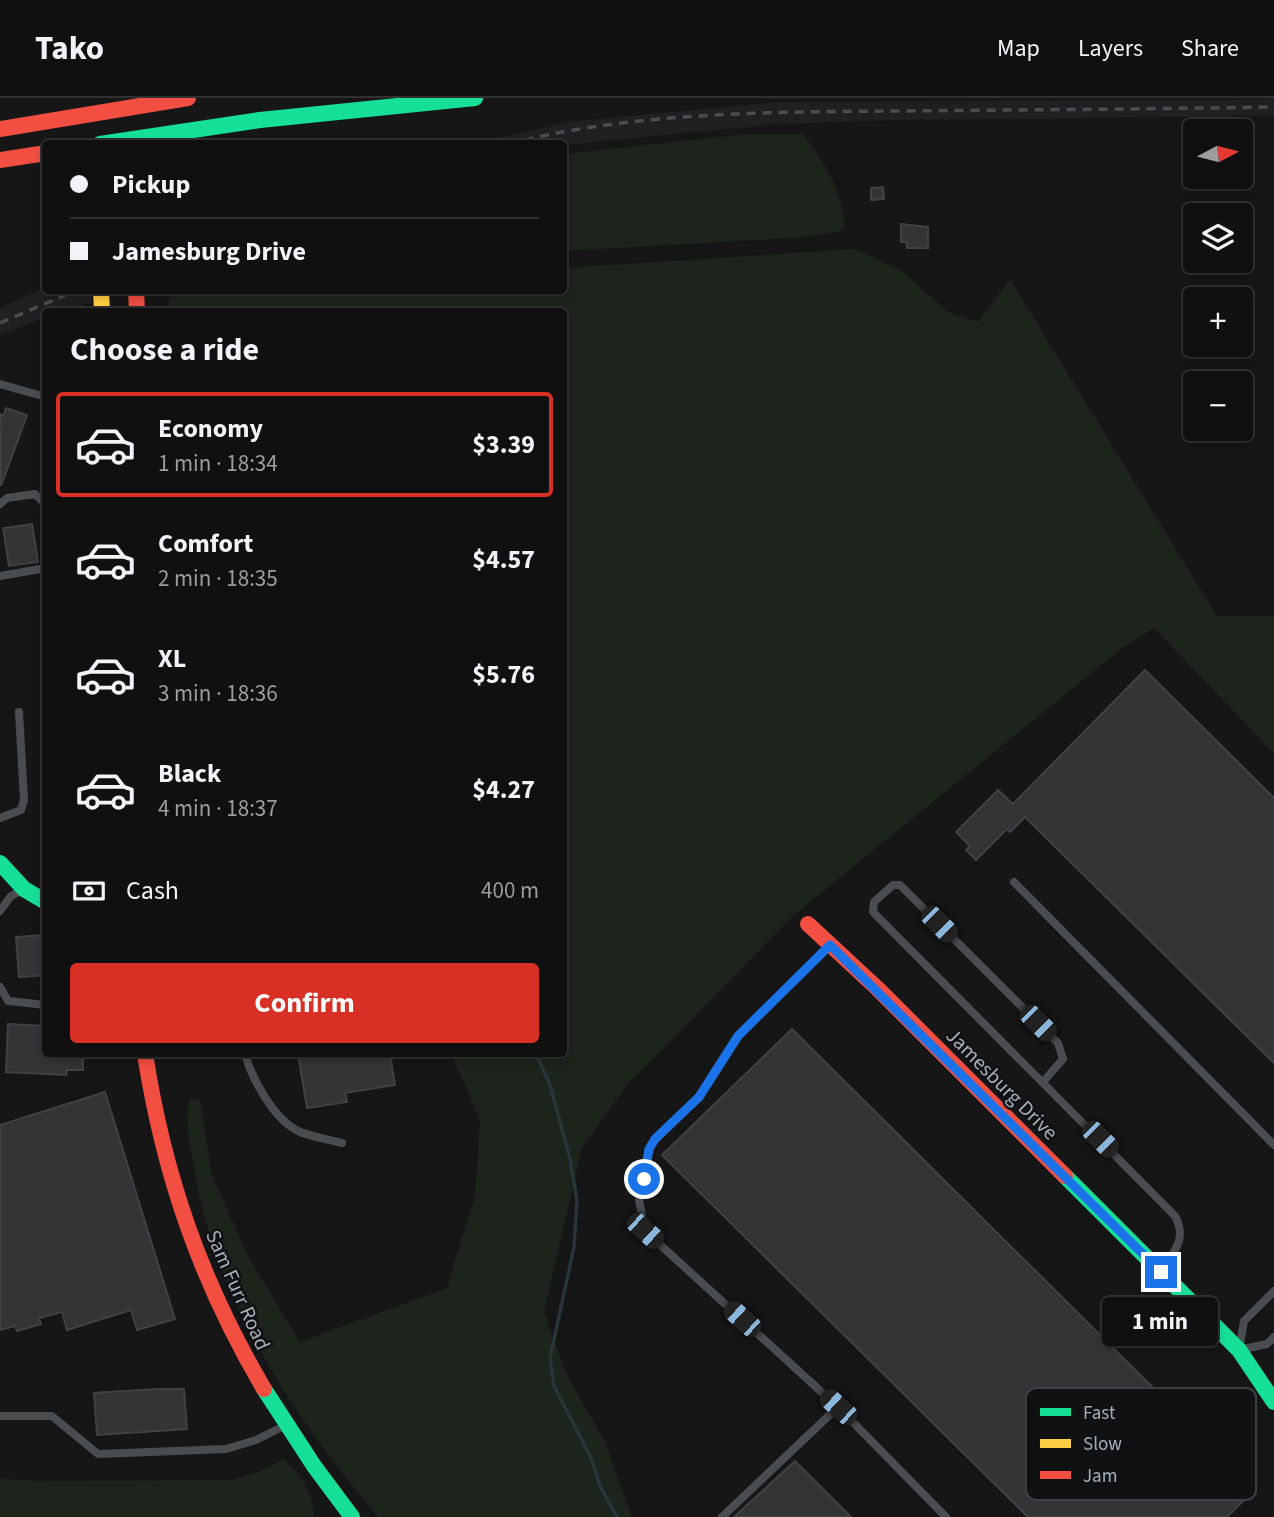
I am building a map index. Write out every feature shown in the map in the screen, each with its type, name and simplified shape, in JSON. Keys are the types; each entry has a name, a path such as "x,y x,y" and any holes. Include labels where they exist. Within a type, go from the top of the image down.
{"main road":[{"path":"0,129 96,105 188,98"},
{"path":"138,140 260,120 475,98"},
{"path":"131,102 132,140"},
{"path":"96,105 99,140"},
{"path":"0,160 42,154"},
{"path":"0,863 24,889 42,899"},
{"name":"Jamesburg Drive","path":"808,924 1239,1350 1274,1402"},
{"name":"Sam Furr Road","path":"145,1057 151,1097 164,1152 194,1247 237,1343 285,1426 352,1517"}],"lane":[{"path":"0,384 39,395"},
{"path":"0,504 7,498 36,494 42,501"},
{"path":"0,576 42,569"},
{"path":"0,818 21,810 24,800 26,784 19,712"},
{"path":"1014,882 1274,1145"},
{"path":"1043,1082 1063,1059 1058,1043 900,885 894,885 874,902 873,912 1175,1216 1181,1236 1178,1247 1161,1272"},
{"path":"0,911 11,896 24,889"},
{"path":"830,945 738,1036 699,1097 655,1139 649,1149 639,1200 645,1231 838,1407 946,1517"},
{"path":"0,987 8,1001 42,1005"},
{"path":"246,1057 249,1067 281,1116 297,1130 342,1143"},
{"path":"1274,1291 1244,1321 1239,1350 1267,1344 1274,1337"},
{"path":"722,1517 838,1407"},
{"path":"0,1416 52,1416 98,1454 226,1449 256,1440 285,1426"}],"shaded area":[{"path":"1274,99 1274,116 902,120 777,124 567,145 567,140 487,140 568,122 777,102"},
{"path":"746,134 803,134 832,179 841,203 845,230 806,237 567,251 567,154"},
{"path":"856,249 902,271 948,312 978,322 1010,279 1217,616 1274,616 1274,753 1154,628 1121,649 794,915 628,1084 582,1148 544,1312 566,1373 605,1442 632,1517 378,1517 316,1439 288,1398 239,1311 220,1265 205,1217 190,1143 189,1100 200,1098 212,1176 249,1257 300,1342 447,1288 475,1195 480,1120 452,1057 567,1057 567,308 169,308 169,294 567,294 567,268"},
{"path":"42,288 42,294 91,294 92,302 74,308 42,308 42,319 0,335 0,308"},
{"path":"284,1459 305,1485 314,1517 0,1517 0,1478 32,1481 230,1480 256,1473"}],"building":[{"path":"883,187 884,199 871,200 871,188"},
{"path":"901,224 928,227 928,248 907,248 907,242 901,242"},
{"path":"6,408 27,415 1,486 0,414 3,416"},
{"path":"32,524 38,562 9,566 3,528"},
{"path":"1145,670 1274,798 1274,1063 1025,817 1010,832 1007,829 976,860 966,850 970,846 956,832 998,790 1013,804"},
{"path":"42,935 42,975 19,977 16,937"},
{"path":"8,1024 42,1026 42,1057 83,1057 83,1070 67,1070 66,1075 6,1072"},
{"path":"792,1029 1153,1388 1026,1388 1026,1500 1244,1500 1227,1517 1028,1517 662,1155"},
{"path":"298,1057 390,1057 395,1085 345,1093 347,1102 307,1108"},
{"path":"105,1092 175,1319 137,1330 131,1310 67,1330 62,1312 39,1318 41,1324 17,1331 15,1326 0,1330 0,1125"},
{"path":"184,1389 187,1429 97,1435 94,1393"},
{"path":"795,1461 851,1517 734,1517"}],"waterway":[{"path":"537,1057 550,1085 570,1159 577,1200 574,1247 550,1358 554,1386 591,1458 600,1486 617,1517"}],"railway":[{"path":"526,140 603,125 749,113 1274,107"},
{"path":"0,323 68,294"}],"traffic: fast":[{"path":"127,140 260,120 475,98"},
{"path":"0,863 24,889 42,900"},
{"path":"1065,1176 1239,1350 1274,1402"},
{"path":"264,1389 314,1466 352,1517"}],"traffic: slow":[{"path":"101,294 102,308"}],"traffic: jam":[{"path":"0,129 188,98"},
{"path":"0,160 42,154"},
{"path":"136,294 137,308"},
{"path":"808,924 878,989 1065,1176"},
{"path":"146,1057 163,1143 188,1227 222,1309 264,1389"}],"route":[{"path":"644,1179 649,1149 655,1139 699,1097 738,1036 830,945 878,989 1161,1272"}]}
